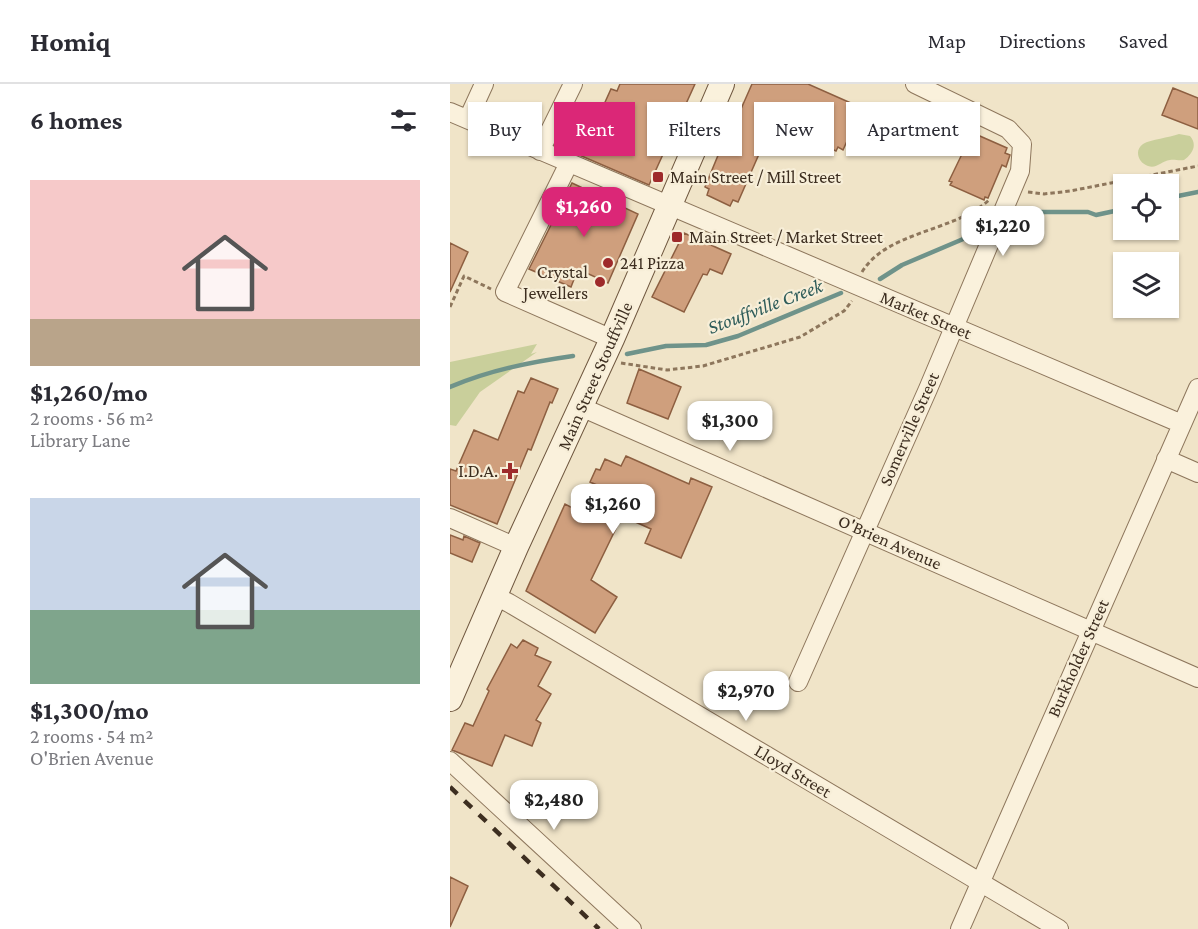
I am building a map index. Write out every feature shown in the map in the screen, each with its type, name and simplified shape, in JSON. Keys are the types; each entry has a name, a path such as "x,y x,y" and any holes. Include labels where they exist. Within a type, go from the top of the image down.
{"main road":[{"name":"Main Street Stouffville","path":"450,699 516,547 612,339 722,84"}],"street":[{"path":"476,102 484,84"},
{"path":"542,147 573,84"},
{"name":"Somerville Street","path":"798,682 1015,181 1022,144 1008,129 915,84"},
{"name":"Market Street","path":"450,112 468,119"},
{"name":"Market Street","path":"542,152 1182,424"},
{"path":"569,163 505,292 612,339"},
{"name":"Burkholder Street","path":"960,929 1198,388"},
{"name":"O'Brien Avenue","path":"581,407 1198,678"},
{"path":"1166,459 1198,473"},
{"path":"450,518 516,547"},
{"name":"Lloyd Street","path":"495,596 1059,929"},
{"path":"450,761 632,929"}],"path":[{"path":"616,363 667,370 703,366 800,337 844,312 856,296 862,270 876,255 977,211 999,191 1015,181 1044,194 1198,166"},
{"path":"450,307 464,276 497,291 505,292"}],"green space":[{"path":"1179,134 1190,136 1194,143 1192,152 1184,160 1170,160 1151,167 1140,159 1138,153 1143,144"},
{"path":"537,344 531,354 537,352 480,392 456,426 450,425 450,362"}],"building":[{"path":"620,84 695,84 687,102 647,102 647,156 662,156 649,185 582,156 635,156 635,102 605,102 611,89 617,91"},
{"path":"752,84 808,84 848,102 846,102 846,143 843,150 838,147 836,151 834,150 834,102 754,102 754,156 758,156 738,202 733,200 730,206 707,195 709,189 705,187 718,156 742,156 742,107"},
{"path":"1173,88 1198,98 1198,129 1162,115"},
{"path":"980,136 1007,148 1005,153 1010,155 1006,167 1002,165 988,198 985,197 984,200 950,185 952,182 949,181 961,156 980,156"},
{"path":"572,183 638,214 608,283 578,269 571,287 529,269"},
{"path":"684,233 731,254 722,274 710,269 707,275 703,274 684,312 652,297"},
{"path":"450,243 468,252 450,292"},
{"path":"639,369 681,387 668,419 627,403"},
{"path":"531,378 558,389 552,403 550,402 531,450 528,449 497,524 450,505 450,469 456,471 474,430 498,440 518,391 524,393"},
{"path":"626,456 689,484 691,478 712,487 681,558 645,543 651,529 622,516 591,580 617,597 595,633 526,591 565,504 586,515 599,486 590,482 596,469 600,470 605,459 621,466"},
{"path":"450,535 463,540 464,536 480,543 472,562 450,553"},
{"path":"523,640 538,648 535,655 551,662 538,686 551,694 536,720 541,723 532,746 505,735 492,766 452,750 465,723 473,726 489,691 487,689 511,644 517,648"},
{"path":"450,877 468,886 450,927"}],"waterway":[{"name":"Stouffville Creek","path":"1179,196 1198,192"},
{"name":"Stouffville Creek","path":"1012,219 1026,212 1088,212 1096,215 1113,211"},
{"name":"Stouffville Creek","path":"880,279 902,265 982,231"},
{"name":"Stouffville Creek","path":"627,354 666,346 706,345 738,336 841,293"},
{"name":"Stouffville Creek","path":"450,387 511,367 573,356"}],"railway":[{"path":"450,787 599,929"}],"place":[{"name":"Main Street / Mill Street","path":"658,177"},
{"name":"Main Street / Market Street","path":"677,237"},
{"name":"241 Pizza","path":"608,263"},
{"name":"Crystal Jewellers","path":"600,282"},
{"name":"I.D.A.","path":"510,471"}]}
